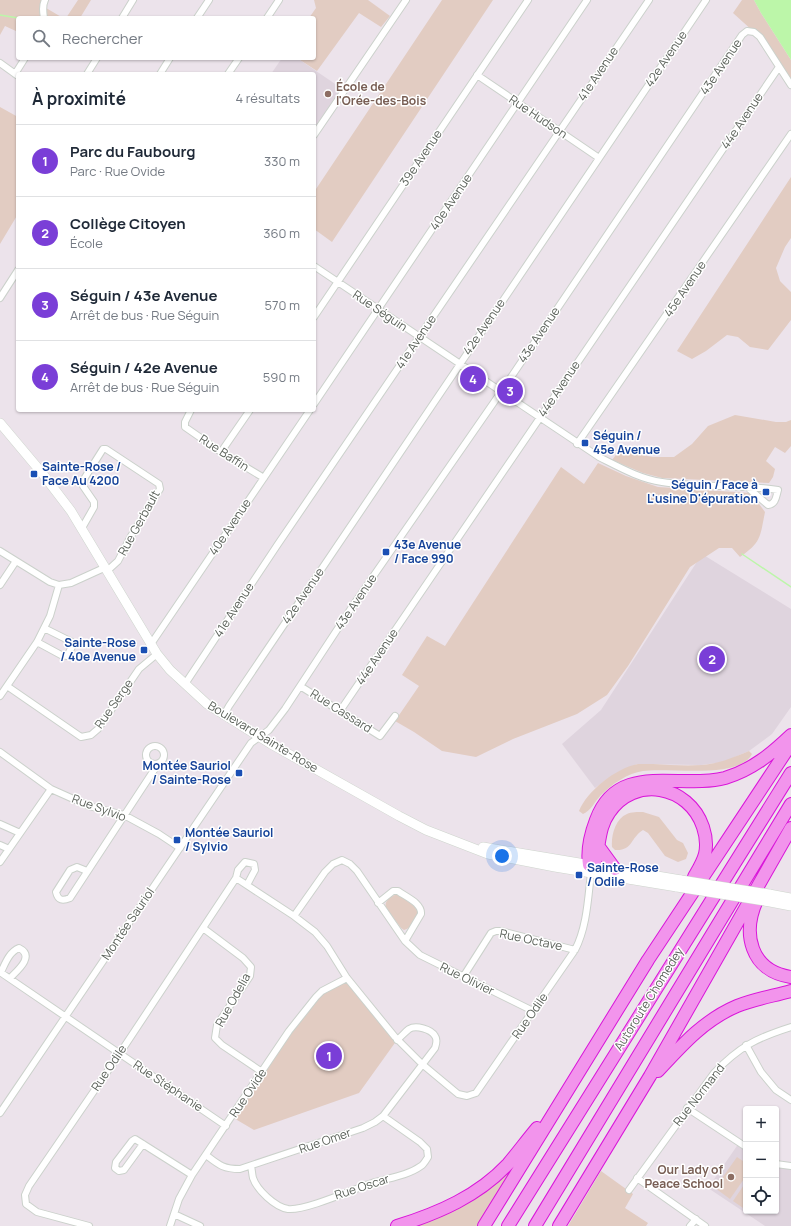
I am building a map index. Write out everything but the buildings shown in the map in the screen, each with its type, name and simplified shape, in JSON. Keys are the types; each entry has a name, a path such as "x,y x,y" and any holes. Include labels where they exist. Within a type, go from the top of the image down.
{"highway":[{"path":"591,868 588,859 597,818 606,802 620,789 633,783 645,781 699,782 726,777 760,762 791,735"},
{"path":"484,1226 674,921 791,744"},
{"name":"Autoroute Chomedey","path":"508,1226 791,773"},
{"path":"591,868 599,847 602,827 610,811 620,800 633,793 648,789 665,791 676,795 690,805 697,814 706,838 706,849 704,858 674,921"},
{"name":"Autoroute Chomedey","path":"535,1226 791,804"},
{"path":"560,1224 643,1088 791,828"},
{"path":"599,847 615,869"},
{"path":"768,869 751,917 749,932 750,941 756,954 765,965 777,973 791,977"},
{"path":"643,1088 687,1040 710,1021 738,1006 791,991"},
{"path":"397,1226 448,1207 467,1197 490,1180 515,1156 574,1080"}],"street":[{"path":"44,16 43,4 45,0"},
{"path":"123,16 133,0"},
{"path":"198,16 209,0"},
{"path":"268,16 279,0"},
{"path":"316,132 406,0"},
{"name":"39e Avenue","path":"316,314 528,0"},
{"name":"40e Avenue","path":"316,401 587,0"},
{"name":"41e Avenue","path":"185,684 278,544 649,0"},
{"name":"42e Avenue","path":"224,715 459,364 706,0"},
{"name":"43e Avenue","path":"259,737 269,730 300,686 742,35 747,32 754,32 760,37 779,67"},
{"path":"18,72 24,60"},
{"path":"88,72 96,60"},
{"path":"161,72 169,60"},
{"path":"229,72 238,60"},
{"path":"0,63 16,75"},
{"path":"779,67 791,86"},
{"name":"44e Avenue","path":"340,711 779,67"},
{"name":"Rue Hudson","path":"477,75 599,158"},
{"name":"45e Avenue","path":"578,444 791,134"},
{"name":"Rue Séguin","path":"316,267 578,444 615,466 648,479 661,482 747,487 778,490 776,500 768,505 747,487"},
{"path":"0,298 16,273"},
{"name":"Rue Baffin","path":"190,412 185,422 185,427 221,452 264,478"},
{"path":"221,452 249,412"},
{"name":"40e Avenue","path":"151,644 309,412"},
{"name":"Boulevard Sainte-Rose","path":"0,423 42,473 71,511 157,654 170,670 207,704 259,737 411,823 460,843 591,868 767,898 791,906"},
{"name":"Rue Gerbault","path":"82,528 94,507 94,502 83,486 84,478 103,449 106,449 159,484 160,489 131,536 118,561 106,569"},
{"path":"0,551 50,582 59,585 71,583 106,569"},
{"path":"0,585 16,561"},
{"path":"0,696 37,642 50,616 59,585"},
{"path":"37,642 61,655 66,656 73,646 72,642 44,628"},
{"name":"Rue Serge","path":"7,686 81,737 91,735 108,716 139,668 157,654"},
{"name":"Rue Cassard","path":"300,686 380,736 395,716"},
{"name":"Montée Sauriol","path":"0,1113 251,743 259,737"},
{"name":"Rue Sylvio","path":"0,752 51,789 89,806 124,815 159,834 180,848"},
{"path":"87,871 77,868 70,870 56,892 60,900 64,901 70,898 158,764"},
{"path":"0,862 51,789"},
{"path":"0,824 20,834"},
{"path":"0,845 9,849"},
{"name":"Rue Olivier","path":"294,916 325,872 333,864 342,860 350,864 357,871 405,941 420,955 533,1011"},
{"name":"Rue Odile","path":"89,1226 37,1212 26,1204 25,1195 29,1186 120,1053 236,878 238,870 245,862 254,864 255,870 247,885"},
{"name":"Boulevard Sainte-Rose","path":"591,868 615,869 679,883"},
{"name":"Rue Odile","path":"236,878 294,916 315,932 327,946 348,978 397,1040 422,1064 458,1094 467,1096 476,1093 575,950 583,927 591,868"},
{"path":"378,903 393,892 398,891 419,906 421,914 405,941"},
{"name":"Boulevard Sainte-Rose","path":"767,898 791,898"},
{"name":"Rue Odelia","path":"203,928 243,958 251,967 250,976 216,1025 215,1038 222,1045 262,1072"},
{"name":"Rue Octave","path":"463,977 492,933 496,931 575,950"},
{"path":"0,981 10,955 18,948 26,954 26,958 22,965 10,978"},
{"name":"Rue Stéphanie","path":"2,973 226,1126"},
{"name":"Rue Ovide","path":"170,1226 179,1199 192,1175 289,1031 322,991 348,978"},
{"path":"397,1040 409,1029 417,1027 429,1031 435,1036 437,1041 435,1048 422,1064"},
{"name":"Rue Normand","path":"629,1190 687,1108 714,1073 730,1056 746,1045 769,1034 791,1027"},
{"path":"746,1045 761,1072 776,1090 791,1100"},
{"name":"Rue Omer","path":"206,1155 221,1167 240,1169 363,1128 383,1116 422,1064"},
{"path":"687,1108 743,1145"},
{"name":"Rue Oscar","path":"251,1166 253,1179 262,1192 274,1203 288,1209 300,1208 313,1204 372,1183 407,1173 422,1166 428,1157 427,1149 420,1142 383,1116"},
{"path":"143,1144 124,1170 118,1171 115,1168 116,1162 132,1140 135,1139 143,1144 192,1175"},
{"path":"779,1164 791,1166"},
{"path":"637,1178 705,1226"},
{"path":"174,1214 200,1226"},
{"path":"690,1226 696,1219"}],"shaded area":[{"path":"0,0 43,0 41,5 60,16 16,16 16,31 5,26 0,35"},
{"path":"78,0 91,0 81,16 67,16"},
{"path":"314,0 368,0 390,16 381,27 359,13 317,71 300,60 316,60 316,16 310,16 316,8"},
{"path":"442,0 493,0 332,242 316,230 316,189"},
{"path":"742,0 754,0 791,60 791,85 754,32 733,13"},
{"path":"754,0 791,0 791,60 761,13"},
{"name":"École de l'Orée-des-Bois","path":"281,60 300,60 344,90 316,132 316,72 272,72"},
{"path":"0,107 16,116 16,217 0,244"},
{"path":"791,177 791,238 785,247 776,268 780,281 791,292 791,320 768,350 750,347 738,337 727,335 706,351 692,359 677,351"},
{"path":"735,415 776,422 786,422 791,420 791,446 785,453 775,447 766,461 775,469 773,477 769,483 662,478 643,473 612,460 619,451 653,457 674,457 692,444 708,426"},
{"path":"598,463 626,476 658,487 751,493 765,512 759,538 747,552 740,557 732,548 719,548 690,567 628,666 607,695 577,714 513,739 476,757 442,751 395,721 419,686 402,675 427,636 445,646 561,467 584,484"},
{"path":"702,554 791,609 791,707 772,734 749,751 723,762 701,765 637,764 607,779 595,788 562,744 601,710"},
{"path":"749,751 752,754 745,762 733,767 718,770 654,770 637,772 620,780 610,787 586,813 583,814 579,811 583,803 595,788 612,775 629,766 638,764 702,765 721,762"},
{"path":"643,812 659,817 677,840 683,843 688,853 686,859 678,862 665,856 648,833 643,830 625,848 615,850 612,847 613,833 619,820 629,813"},
{"path":"395,895 399,895 417,908 419,914 411,926 404,930 386,908 388,900"},
{"path":"347,978 397,1040 359,1093 254,1130 232,1117 316,997"},
{"name":"Our Lady of Peace School","path":"739,1143 743,1145 743,1211 708,1188"},
{"path":"737,1157 743,1161 743,1180 730,1199 715,1188"},
{"path":"517,1158 505,1182 478,1226 409,1226"},
{"name":"Our Lady of Peace School","path":"779,1164 791,1166 791,1226 765,1226 747,1214 779,1214"},
{"path":"601,1171 633,1194 625,1208 648,1223 646,1226 568,1226"},
{"path":"743,1186 743,1208 733,1201"}],"waterway":[{"path":"0,15 16,18"},
{"path":"742,554 791,587"}],"place":[{"name":"École de l'Orée-des-Bois","path":"328,94"},
{"name":"Séguin / 42e Avenue","path":"473,379"},
{"name":"Séguin / 43e Avenue","path":"510,391"},
{"name":"Séguin / 45e Avenue","path":"585,443"},
{"name":"Sainte-Rose / Face Au 4200","path":"34,474"},
{"name":"Séguin / Face à L'usine D'épuration","path":"766,492"},
{"name":"43e Avenue / Face 990","path":"386,552"},
{"name":"Sainte-Rose / 40e Avenue","path":"144,650"},
{"name":"Collège Citoyen","path":"712,659"},
{"name":"Montée Sauriol / Sainte-Rose","path":"239,773"},
{"name":"Montée Sauriol / Sylvio","path":"177,840"},
{"name":"Sainte-Rose / Odile","path":"579,875"},
{"name":"Parc du Faubourg","path":"329,1056"},
{"name":"Our Lady of Peace School","path":"731,1177"}]}
